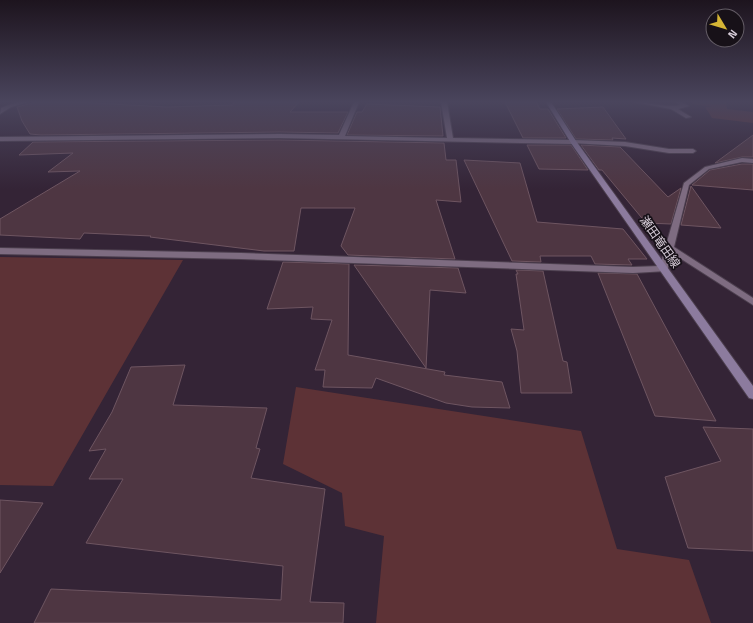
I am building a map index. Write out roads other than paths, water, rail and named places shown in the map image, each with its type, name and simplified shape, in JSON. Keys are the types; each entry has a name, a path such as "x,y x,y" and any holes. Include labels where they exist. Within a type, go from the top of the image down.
{"main road":[{"name":"瀬田竜田線","path":"566,131 713,341 753,395"}],"street":[{"path":"341,138 344,131"},
{"path":"449,131 450,140"},
{"path":"0,139 280,136 573,142 625,144 670,152 693,151"},
{"path":"0,251 233,256 633,270 664,269 686,184 707,168 742,160 753,161"},
{"path":"669,247 753,302"}]}
